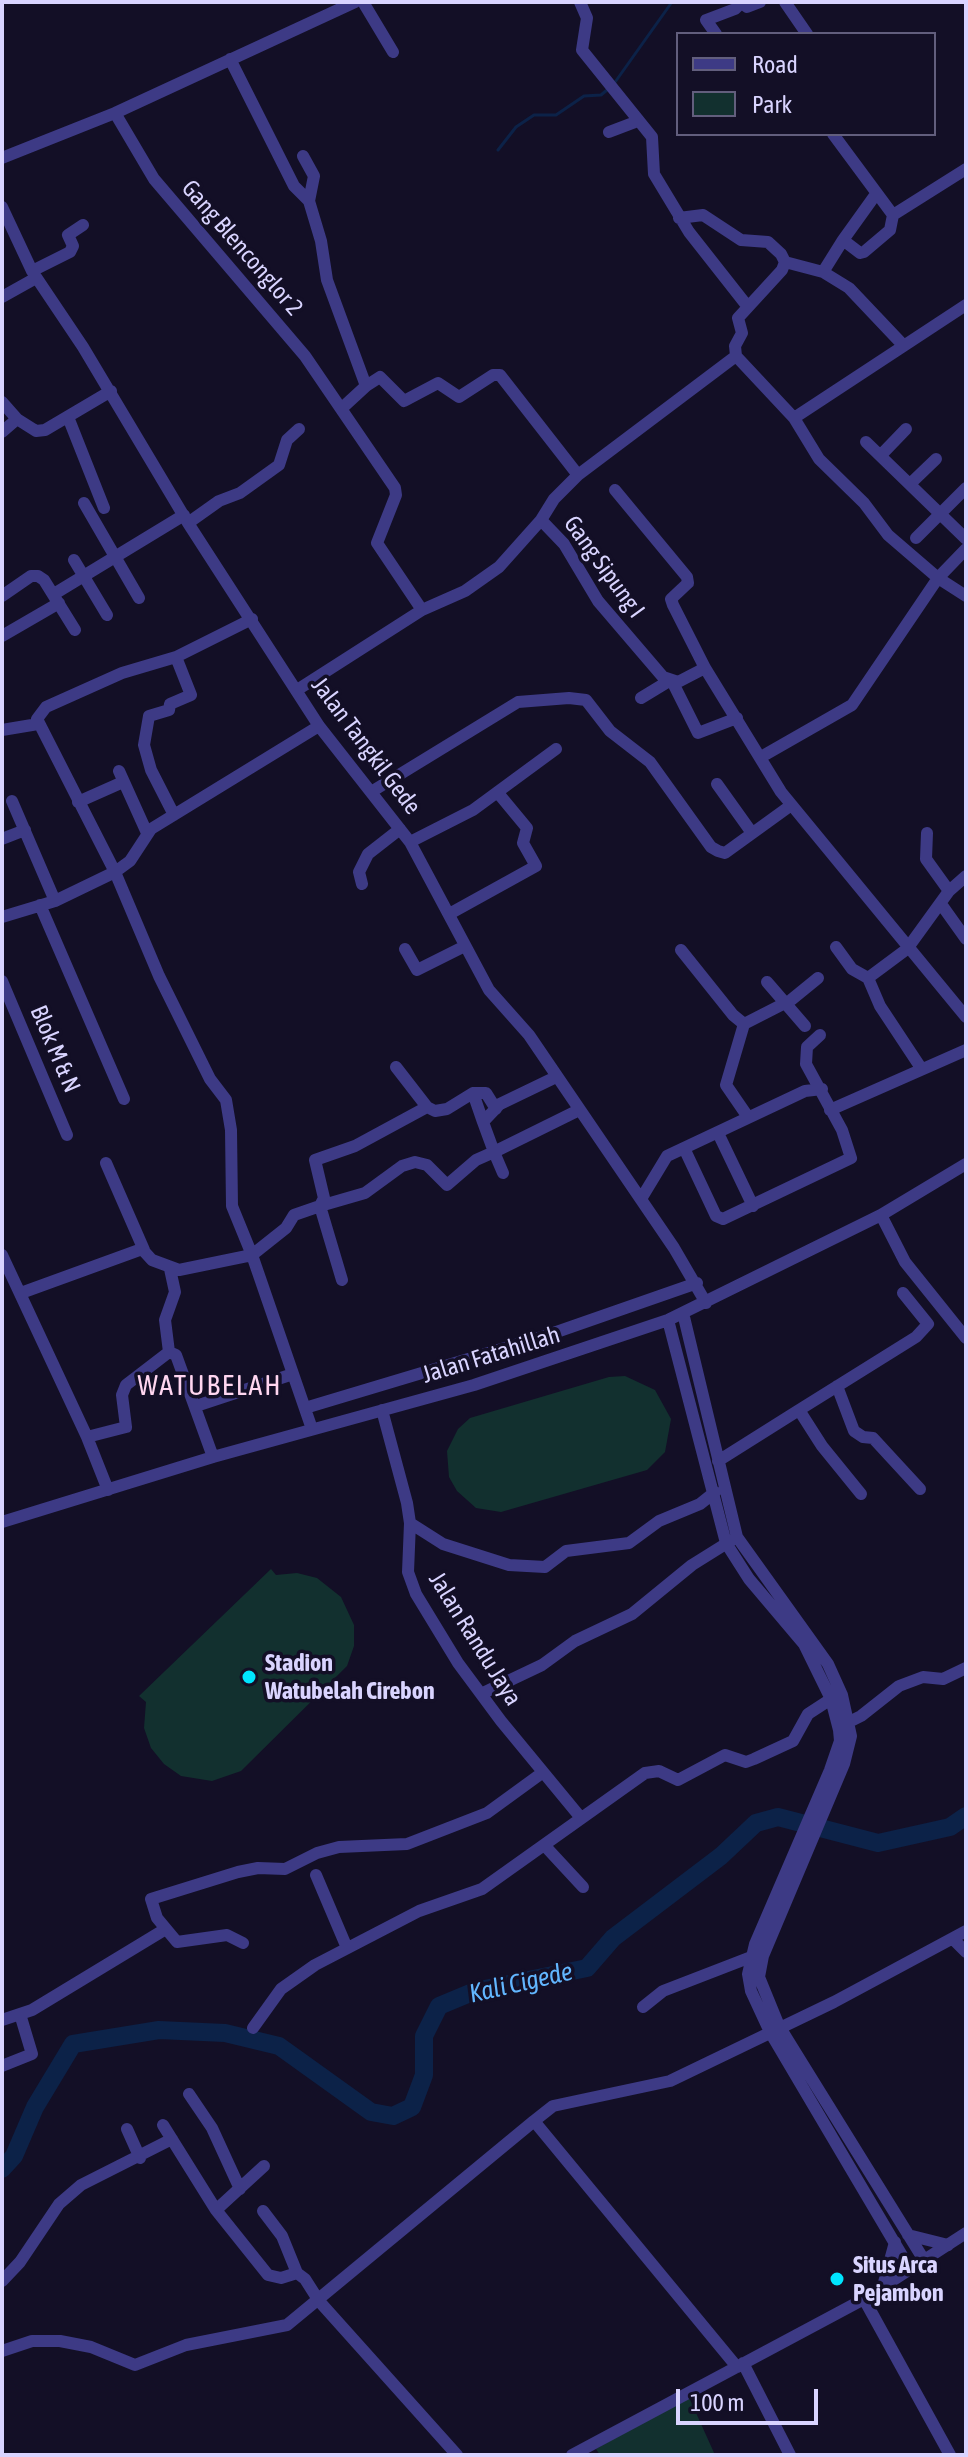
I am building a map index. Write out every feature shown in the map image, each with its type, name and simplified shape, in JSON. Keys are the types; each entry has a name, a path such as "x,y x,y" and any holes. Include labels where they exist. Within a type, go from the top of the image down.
{"street":[{"path":"2,158 115,113 355,2"},
{"path":"363,2 393,52"},
{"path":"580,2 587,16 580,46 653,139 654,174 679,218 748,307"},
{"path":"715,32 706,20 742,3 747,7 760,2"},
{"path":"785,2 806,32"},
{"path":"230,59 294,186 309,201"},
{"name":"Gang Blenconglor 2","path":"115,113 154,179 305,356 395,488 396,495 377,543 422,610"},
{"path":"609,132 638,121"},
{"path":"834,136 893,215"},
{"path":"303,156 314,176 309,201 334,305 366,386"},
{"path":"843,240 860,253 864,252 890,230 893,215 966,169"},
{"path":"823,272 876,194"},
{"name":"Jalan Tangkil Gede","path":"2,207 34,274 111,391 186,519 319,726 410,842 451,913 489,990 529,1035 697,1283 706,1303"},
{"path":"679,218 703,215 741,240 768,242 785,262 823,272 869,305 903,345"},
{"path":"2,297 70,252 73,246 68,235 83,225"},
{"path":"785,262 782,270 738,318 742,333 735,346 736,356 794,418 819,459 870,509 888,535 938,578 966,596"},
{"path":"794,418 966,305"},
{"path":"297,690 422,610 465,591 499,567 541,520 554,499 578,475 736,356"},
{"path":"341,409 380,377 404,401 438,383 459,397 493,375 500,375 578,475"},
{"path":"2,402 17,419 39,432 111,391"},
{"path":"68,417 104,508"},
{"path":"2,432 17,419"},
{"path":"4,642 83,575 219,501 240,493 279,465 287,440 299,429"},
{"path":"881,455 906,429"},
{"path":"866,442 966,539"},
{"path":"911,483 936,459"},
{"path":"916,538 966,488"},
{"path":"615,490 687,577 688,583 671,599 705,668 790,806 966,1017"},
{"path":"84,503 139,598"},
{"name":"Gang Sipung I","path":"541,520 564,544 604,609 671,682 698,733 737,718"},
{"path":"761,757 852,705 938,578 966,549"},
{"path":"74,560 107,615"},
{"path":"2,596 31,576 44,580 75,630"},
{"path":"252,619 176,657 122,673 46,707 38,714 38,724 115,872 159,976 229,1115 232,1206 312,1429"},
{"path":"174,815 151,770 144,745 150,715 169,710 169,704 191,695 176,657"},
{"path":"641,698 705,668"},
{"path":"371,792 518,702 577,698 586,700 610,731 650,762 711,847 725,853 790,806"},
{"path":"2,730 38,724"},
{"path":"2,917 55,901 115,872 130,861 147,833 319,726"},
{"path":"410,842 498,793 556,749"},
{"path":"78,802 121,776 147,833"},
{"path":"717,784 752,833"},
{"path":"451,913 536,866 523,843 527,828 498,793"},
{"path":"12,801 55,901"},
{"path":"362,884 359,872 368,854 400,829"},
{"path":"2,839 25,830"},
{"path":"927,833 926,859 949,891"},
{"path":"868,978 907,949 949,891 966,876"},
{"path":"941,904 966,939"},
{"path":"40,905 124,1099"},
{"path":"405,949 414,967 421,969 465,946"},
{"path":"836,947 852,969 868,978 880,1006 921,1068"},
{"path":"681,950 744,1024"},
{"path":"748,1117 726,1085 744,1024 784,1004 818,978"},
{"name":"Blok M & N","path":"2,981 67,1135"},
{"path":"767,982 805,1026"},
{"path":"684,1148 716,1216 723,1219 851,1158 852,1152 805,1059 807,1047 820,1035"},
{"path":"830,1110 870,1095 921,1068 966,1050"},
{"path":"396,1067 427,1107 438,1112 473,1093 486,1093 496,1109"},
{"path":"483,1122 504,1101 556,1077"},
{"path":"641,1199 659,1164 684,1148 805,1091 822,1089"},
{"path":"473,1093 503,1173"},
{"path":"342,1280 320,1206 324,1198 315,1160 355,1146 427,1107"},
{"path":"106,1163 144,1250 152,1260 170,1269 212,1266 252,1255 286,1228 294,1215 365,1193 402,1166 415,1162 427,1165 447,1185 476,1160 579,1110"},
{"path":"718,1133 753,1206"},
{"name":"Jalan Fatahillah","path":"2,1522 213,1457 474,1385 668,1320 964,1171"},
{"path":"881,1215 905,1262 966,1338"},
{"path":"21,1293 144,1250"},
{"path":"2,1255 87,1437 108,1490"},
{"path":"169,1352 165,1320 175,1292 170,1269"},
{"path":"305,1408 545,1336 697,1283"},
{"path":"718,1461 916,1337 928,1324 903,1293"},
{"path":"683,1313 718,1461 731,1540 814,1641 842,1695 840,1741 824,1798 761,1966 759,1977 775,2029"},
{"path":"668,1320 731,1540 749,1579 804,1644 843,1718"},
{"path":"169,1352 176,1355 213,1457"},
{"path":"87,1437 126,1427 122,1395 126,1385 169,1352"},
{"path":"196,1406 293,1374"},
{"path":"837,1386 854,1431 863,1437 873,1438 920,1489"},
{"name":"Jalan Randu Jaya","path":"382,1410 410,1523 411,1581 458,1663 542,1773 581,1818"},
{"path":"799,1410 822,1446 861,1494"},
{"path":"410,1523 443,1544 509,1565 545,1567 566,1551 629,1543 659,1521 700,1504 715,1492"},
{"path":"481,1694 542,1665 575,1641 632,1614 692,1565 731,1540"},
{"path":"843,1718 861,1716 899,1686 923,1677 943,1679 966,1668"},
{"path":"253,2028 281,1989 347,1948 419,1911 482,1889 651,1771 678,1780 725,1755 746,1762 788,1744 798,1734 808,1714 831,1699"},
{"path":"243,1943 227,1935 181,1943 164,1930 152,1898 258,1868 285,1869 317,1853 339,1847 407,1844 487,1813 542,1773"},
{"path":"806,1842 777,1890 751,1957 748,1974 751,1991 900,2238 910,2269"},
{"path":"545,1846 583,1887"},
{"path":"316,1875 347,1948"},
{"path":"2,2020 20,2014 164,1930"},
{"path":"2,2351 32,2341 60,2341 91,2347 135,2365 186,2345 287,2325 503,2144 553,2106 670,2081 954,1940 966,1931"},
{"path":"954,1940 966,1952"},
{"path":"643,2007 663,1991 751,1957"},
{"path":"2,2066 32,2054 20,2014"},
{"path":"189,2094 212,2128 240,2189"},
{"path":"534,2121 740,2365 790,2455"},
{"path":"163,2125 216,2210 268,2275 281,2278 297,2273"},
{"path":"127,2129 140,2158"},
{"path":"2,2281 20,2262 59,2204 81,2185 140,2158 172,2139"},
{"path":"216,2210 264,2166"},
{"path":"263,2211 282,2236 297,2273 319,2301 457,2455"},
{"path":"572,2455 864,2299 966,2233"},
{"path":"900,2238 948,2245"},
{"path":"900,2238 924,2260"},
{"path":"883,2286 900,2238"},
{"path":"864,2299 950,2455"}],"green space":[{"path":"625,1376 655,1390 671,1419 665,1452 647,1470 501,1512 476,1508 457,1491 449,1477 447,1451 458,1429 470,1418 609,1377"},
{"path":"271,1569 276,1575 297,1573 317,1578 341,1597 354,1625 354,1646 347,1666 241,1771 212,1781 181,1776 164,1764 151,1748 144,1728 146,1702 139,1696"},
{"path":"688,2395 715,2455 600,2455 596,2449"}],"waterway":[{"path":"613,85 672,2"},
{"path":"498,150 516,127 534,115 556,115 584,96 601,95 607,90"},
{"name":"Kali Cigede","path":"2,2169 14,2156 35,2107 73,2044 159,2030 225,2033 279,2046 371,2112 393,2116 412,2107 424,2075 424,2036 439,2006 475,1991 587,1968 613,1938 721,1856 756,1823 778,1817 878,1843 950,1827 966,1816"}],"place":[{"name":"Stadion Watubelah Cirebon","path":"249,1677"},
{"name":"Situs Arca Pejambon","path":"837,2279"}],"district":[{"name":"WATUBELAH","path":"210,1386"}]}
